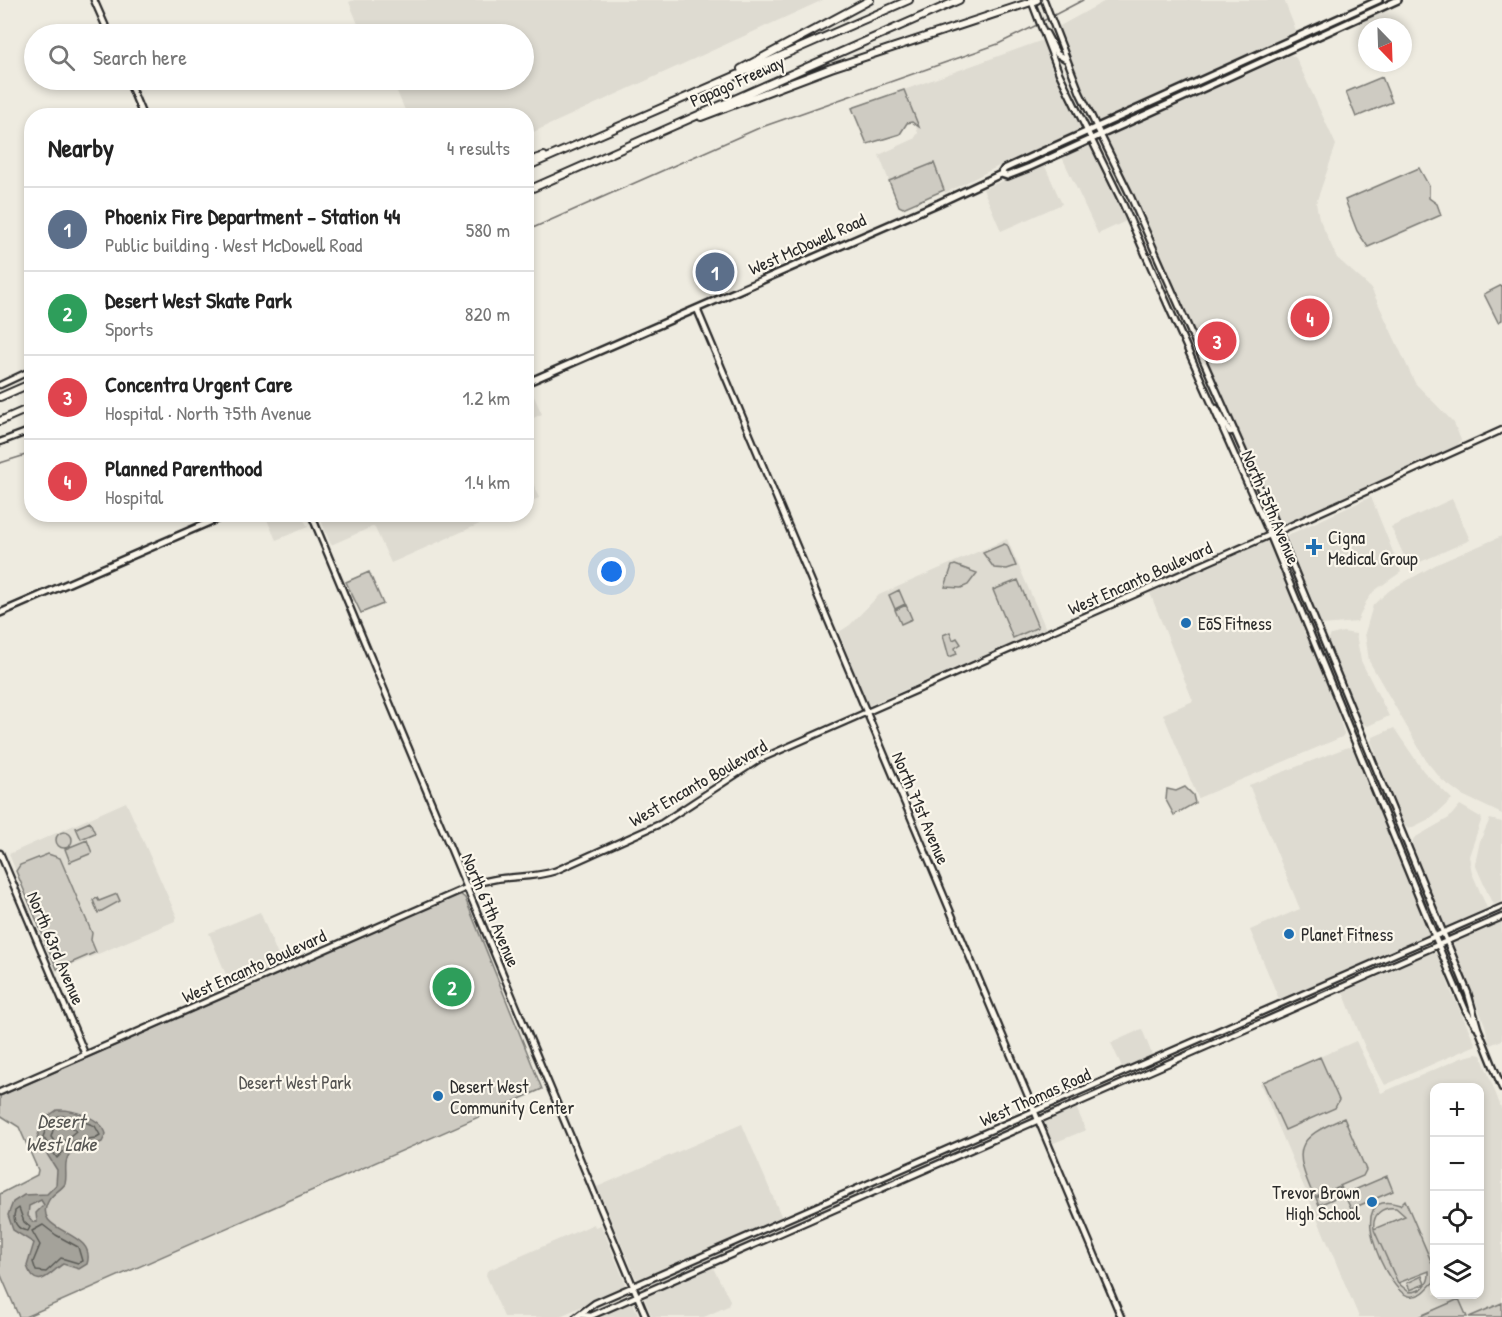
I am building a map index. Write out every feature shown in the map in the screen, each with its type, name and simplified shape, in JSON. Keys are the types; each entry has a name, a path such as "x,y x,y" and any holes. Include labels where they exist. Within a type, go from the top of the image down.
{"highway":[{"path":"688,96 870,0"},
{"name":"Papago Freeway","path":"534,164 909,0"},
{"name":"Papago Freeway","path":"534,187 959,0"},
{"path":"653,134 831,68 1033,1"},
{"path":"534,159 581,143"},
{"path":"0,397 24,386"},
{"path":"0,421 24,410"}],"main road":[{"path":"94,0 105,24"},
{"name":"North 75th Avenue","path":"1044,0 1096,128 1130,195 1278,532 1444,934 1502,1088"},
{"name":"West McDowell Road","path":"1001,174 1007,176 1091,140 1398,0"},
{"name":"North 75th Avenue","path":"1033,1 1043,30 1087,132 1125,208 1270,536 1438,946 1466,1011 1478,1028"},
{"path":"1377,1 1378,9"},
{"name":"West McDowell Road","path":"534,380 1001,174 1004,169 1377,1"},
{"path":"1043,30 1049,36 1057,54 1067,60"},
{"path":"132,90 140,108"},
{"name":"North 71st Avenue","path":"697,309 1121,1317"},
{"path":"0,385 24,374"},
{"path":"1205,388 1226,428 1230,432 1235,432 1233,452"},
{"name":"West Encanto Boulevard","path":"0,1092 467,888 499,877 539,876 555,871 662,823 750,764 1270,536 1502,430"},
{"path":"0,442 24,433"},
{"path":"0,613 210,522"},
{"name":"North 67th Avenue","path":"314,522 646,1317"},
{"name":"North 63rd Avenue","path":"0,853 85,1054"},
{"name":"West Thomas Road","path":"578,1316 586,1308 633,1287 1502,907"},
{"name":"West Thomas Road","path":"578,1316 591,1316 1502,917"},
{"path":"923,1160 927,1168"},
{"path":"858,1189 861,1197"}],"shaded area":[{"path":"354,0 823,0 534,132 534,108 404,108 396,90 534,90 534,24 358,24 349,2"},
{"path":"1107,0 1284,0 1297,33 1099,122 1083,92 1058,27"},
{"path":"1043,40 1053,70 1081,125 1079,132 1013,159 945,193 934,163 889,181 879,155 914,139 918,133 904,90"},
{"path":"1291,55 1296,58 1336,145 1316,203 1319,218 1337,258 1371,288 1415,383 1454,423 1461,440 1457,446 1283,524 1278,521 1165,262 1106,141 1110,135"},
{"path":"1090,144 1126,221 1098,234 1062,157"},
{"path":"1044,164 1062,204 1001,231 983,189"},
{"path":"534,397 542,414 534,418"},
{"path":"534,486 539,498 534,500"},
{"path":"1371,497 1401,572 1374,591 1357,622 1322,625 1286,536"},
{"path":"1452,499 1470,540 1409,567 1391,527"},
{"path":"268,522 305,522 308,527 276,540"},
{"path":"322,522 484,522 391,563 374,526 331,545"},
{"path":"1502,536 1502,814 1462,795 1442,780 1427,762 1369,661 1365,633 1373,605 1390,590 1437,564"},
{"path":"1007,539 1046,629 867,706 839,632 850,625 879,595"},
{"path":"1265,542 1270,543 1304,625 1304,633 1311,642 1331,691 1344,734 1342,737 1198,798 1163,714 1193,701 1150,593"},
{"path":"1343,632 1356,634 1361,661 1389,716 1368,726 1362,724 1327,641 1331,635"},
{"path":"1394,728 1424,772 1452,799 1433,817 1409,829 1403,825 1371,741 1373,737"},
{"path":"1348,747 1355,749 1429,934 1426,938 1279,999 1250,930 1300,909 1249,785"},
{"path":"126,802 177,917 175,921 56,972 9,854"},
{"path":"1460,805 1482,818 1469,856 1472,873 1487,908 1447,927 1442,921 1412,843 1414,838 1449,818"},
{"path":"1490,819 1502,822 1502,901 1495,904 1492,903 1475,864 1480,841"},
{"path":"260,912 281,963 249,978 247,974 229,982 209,933"},
{"path":"1502,922 1502,1040 1490,1045 1485,1025 1453,946 1455,942"},
{"path":"1432,952 1439,954 1450,989 1476,1045 1385,1085 1366,1050 1343,992"},
{"path":"1142,1029 1153,1057 1123,1069 1111,1043"},
{"name":"Trevor Brown High School","path":"1356,1041 1381,1093 1461,1058 1481,1055 1502,1110 1502,1303 1469,1317 1359,1317 1260,1083"},
{"path":"1076,1107 1086,1130 1051,1144 1044,1122"},
{"path":"742,1124 782,1218 641,1280 636,1278 597,1187"},
{"path":"594,1224 595,1227 601,1225 625,1282 623,1288 558,1317 504,1317 486,1275 487,1271"},
{"path":"713,1268 730,1300 728,1306 704,1317 652,1317 645,1300 646,1295"},
{"path":"629,1302 634,1305 639,1317 595,1317"}],"green space":[{"path":"1382,77 1392,102 1356,117 1346,92"},
{"path":"904,90 919,127 912,122 907,123 900,134 867,144 852,108"},
{"path":"934,163 944,190 903,208 899,206 889,181"},
{"path":"1419,168 1429,186 1429,198 1437,204 1441,215 1368,247 1357,231 1345,200"},
{"path":"1502,285 1502,320 1498,322 1484,294"},
{"path":"1004,544 1007,545 1016,566 1007,569 994,568 983,553"},
{"path":"952,566 977,573 968,585 961,588 945,587"},
{"path":"369,572 383,604 361,613 346,582"},
{"path":"1018,580 1038,627 1013,638 993,590"},
{"path":"899,590 905,604 895,609 889,595"},
{"path":"906,605 912,619 901,624 895,610"},
{"path":"950,632 953,640 957,638 961,644 955,648 957,654 949,657 943,635"},
{"path":"1185,787 1193,795 1195,803 1174,815 1166,800 1167,789 1176,791"},
{"path":"90,822 95,833 81,839 76,828"},
{"path":"64,832 70,834 72,840 70,846 64,848 58,846 56,840 58,834"},
{"path":"87,840 92,853 70,862 65,849"},
{"path":"48,854 60,858 92,933 91,940 96,952 57,969 16,871 20,865"},
{"path":"117,894 120,901 98,913 93,900 97,898 99,901"},
{"name":"Desert West Park","path":"460,894 465,898 542,1089 25,1317 19,1317 0,1273 0,1194 37,1175 38,1170 19,1127 0,1115 0,1096"},
{"path":"1320,1057 1339,1100 1335,1108 1285,1130 1263,1082"},
{"path":"1344,1118 1366,1170 1363,1176 1314,1197 1303,1167 1302,1147 1315,1132"},
{"path":"1387,1176 1393,1191 1351,1209 1344,1194 1319,1205 1316,1198 1341,1187 1345,1194"},
{"path":"1405,1200 1430,1259 1430,1286 1421,1294 1409,1296 1400,1290 1381,1261 1374,1242 1371,1224 1373,1210 1382,1203 1400,1205","holes":["1386,1208 1396,1208 1405,1216 1374,1229 1376,1216","1429,1271 1427,1283 1418,1291 1409,1292 1398,1283"]},
{"path":"1422,1276 1425,1284 1410,1290 1407,1283"},
{"path":"1459,1299 1467,1317 1418,1317"},
{"path":"1502,1303 1502,1317 1469,1317"}],"water":[{"name":"Desert West Lake","path":"57,1110 70,1111 93,1119 99,1123 106,1134 102,1142 80,1147 71,1152 66,1163 65,1184 49,1200 45,1211 48,1219 55,1226 83,1244 88,1253 87,1264 79,1269 63,1264 40,1280 31,1274 27,1266 34,1243 13,1230 8,1215 13,1202 24,1195 47,1194 56,1185 57,1170 37,1138 44,1119","holes":["41,1200 44,1205 36,1213 37,1222 33,1222 28,1216 29,1206"]}],"waterway":[{"path":"1041,22 1083,0"},
{"path":"534,227 759,128 998,44 1037,25"},
{"path":"0,463 24,456"}],"place":[{"name":"Phoenix Fire Department - Station 44","path":"715,272"},
{"name":"Planned Parenthood","path":"1310,318"},
{"name":"Concentra Urgent Care","path":"1217,341"},
{"name":"Cigna Medical Group","path":"1314,547"},
{"name":"EōS Fitness","path":"1186,623"},
{"name":"Planet Fitness","path":"1289,934"},
{"name":"Desert West Skate Park","path":"452,987"},
{"name":"Desert West Community Center","path":"438,1096"},
{"name":"Trevor Brown High School","path":"1372,1202"}]}
